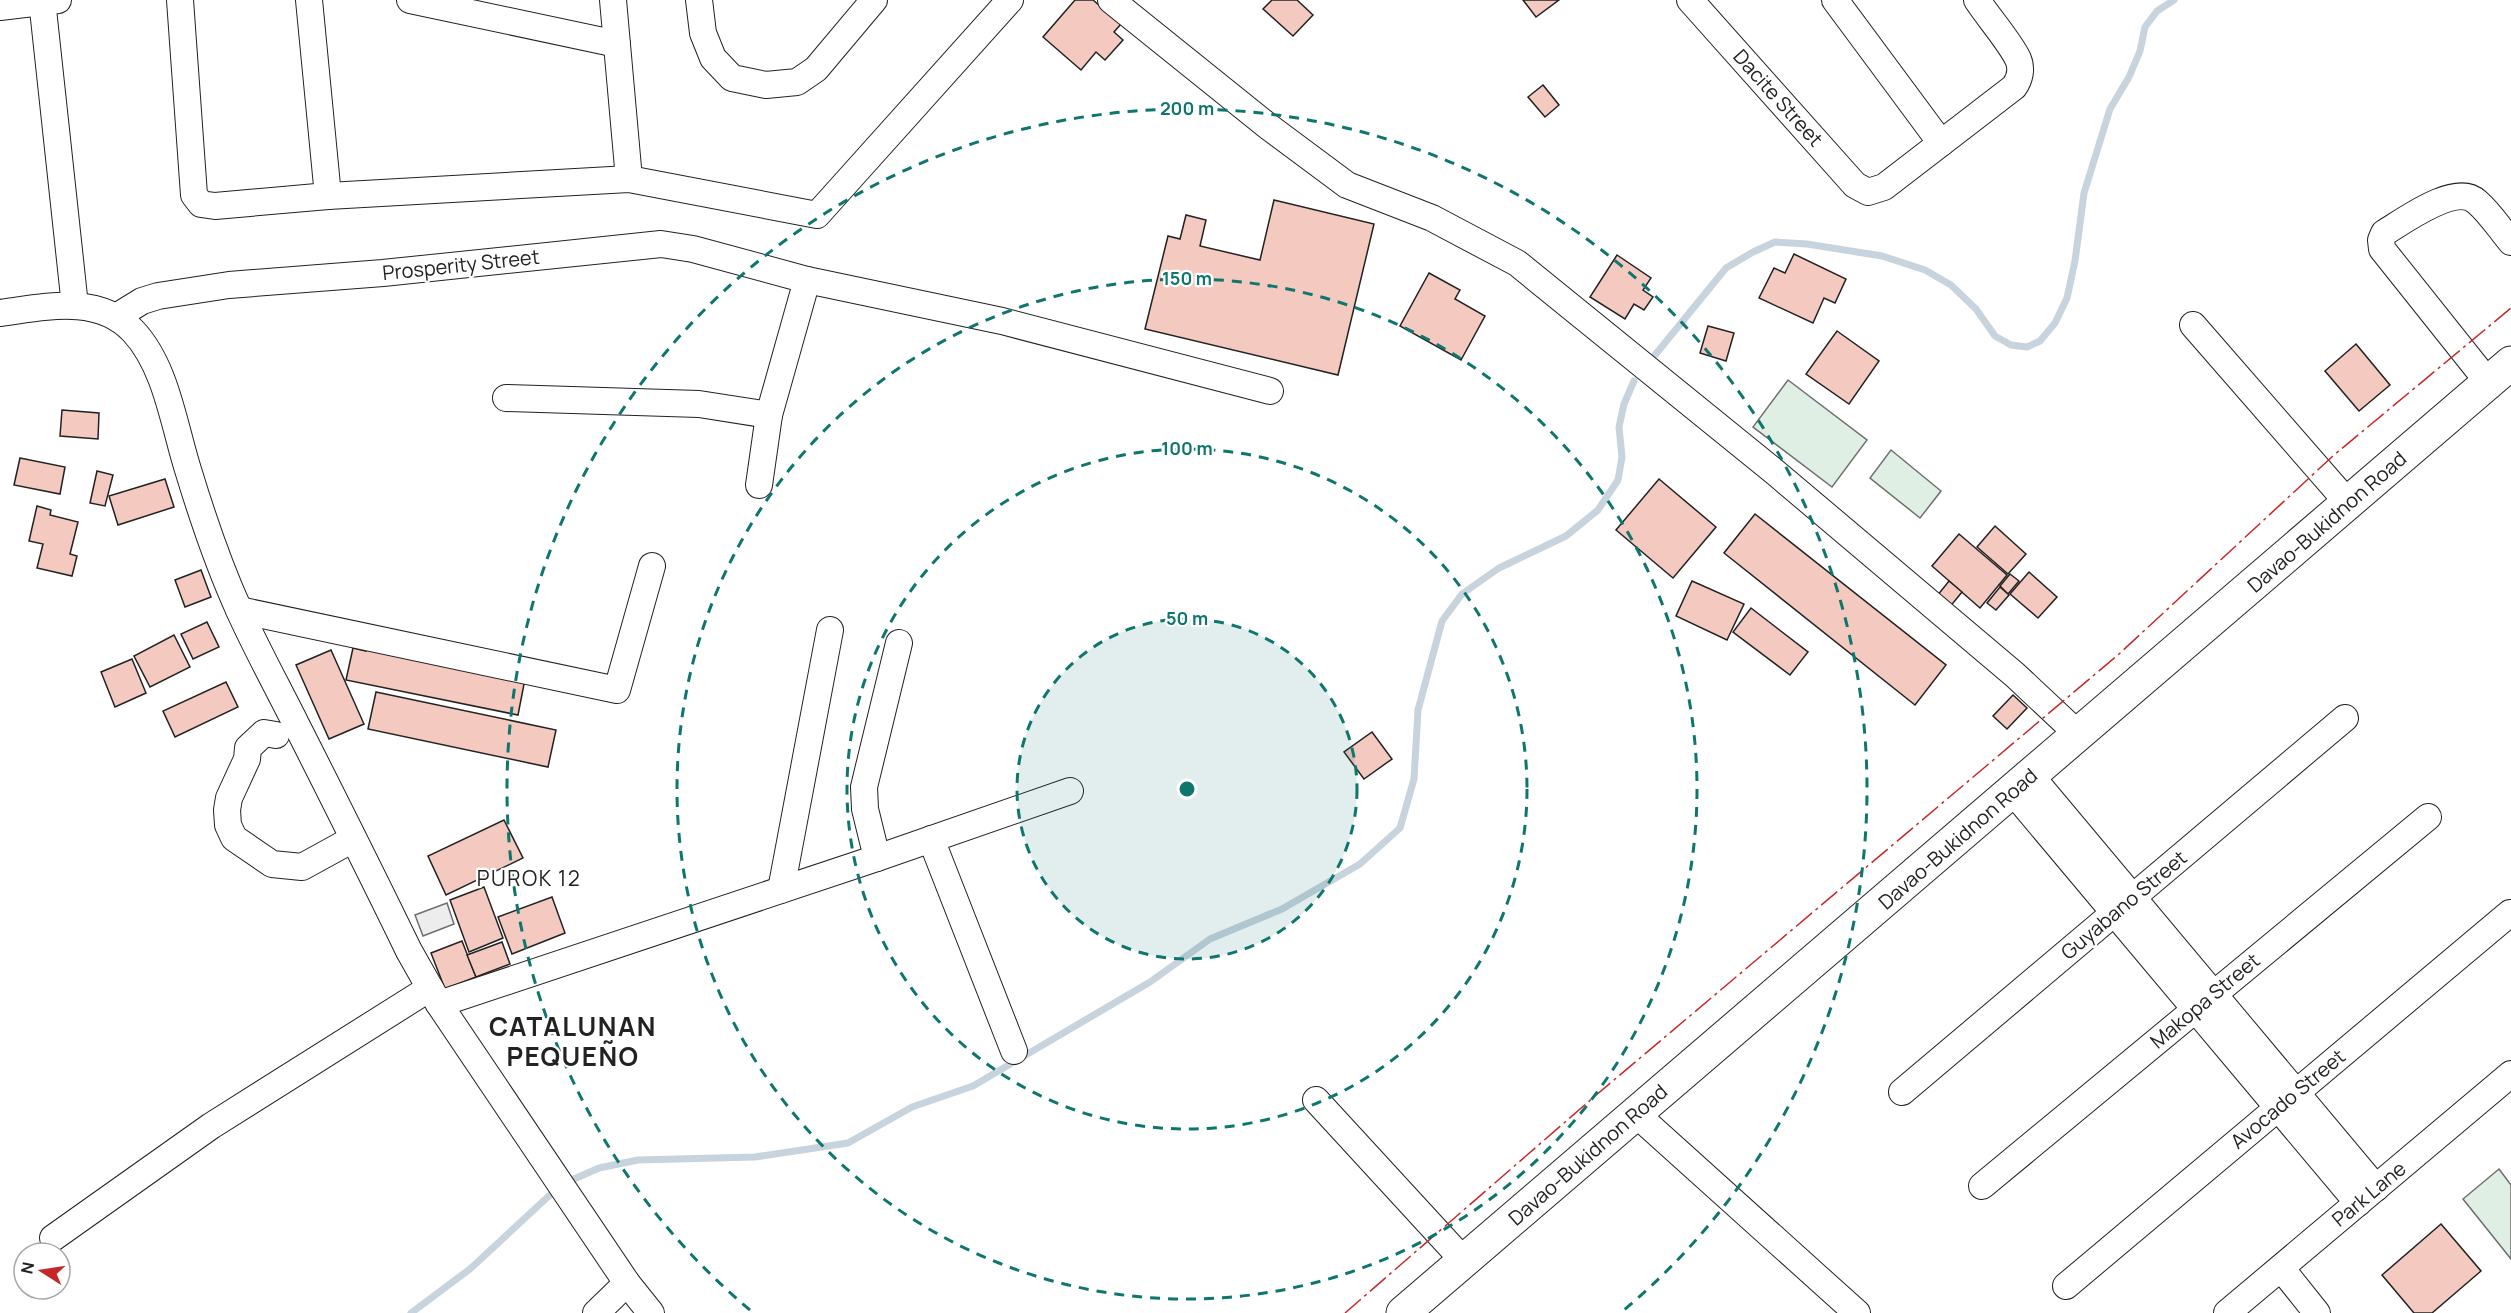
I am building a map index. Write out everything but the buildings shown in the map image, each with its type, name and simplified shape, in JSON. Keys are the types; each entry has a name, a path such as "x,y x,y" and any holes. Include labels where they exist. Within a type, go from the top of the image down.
{"highway":[{"name":"Davao-Bukidnon Road","path":"1403,1313 2499,373"}],"street":[{"path":"180,0 196,200 201,204 215,206 328,196 629,179 817,215 1010,0"},
{"path":"309,0 328,196"},
{"path":"410,0 617,44"},
{"path":"613,0 629,179"},
{"path":"699,0 703,33 714,58 732,78 766,86 797,82 816,69 874,0"},
{"path":"1111,0 1277,133 1347,185 1432,219 1517,263 1792,487 2015,675 2079,735"},
{"name":"Dacite Street","path":"1690,0 1855,185 1868,192 1884,187 1941,143"},
{"path":"1835,0 1941,143 2014,87 2020,73 2018,58 1977,0"},
{"path":"0,7 47,1 75,306"},
{"path":"2499,373 2382,249 2381,240 2384,233 2444,198 2458,196 2476,200 2511,242"},
{"name":"Prosperity Street","path":"117,317 142,301 158,296 229,285 383,273 661,244 693,249 807,280 1002,321 1270,391"},
{"path":"759,485 770,415 807,280"},
{"path":"0,314 75,306 90,307 117,317 132,330 149,351 160,372 189,473 213,545 286,729 353,839 382,870 434,996 627,1283 651,1313"},
{"path":"2193,325 2349,504"},
{"path":"506,398 699,404 770,415"},
{"path":"239,610 617,690 651,566"},
{"path":"781,890 830,630"},
{"path":"877,858 865,809 864,787 899,643"},
{"name":"Guyabano Street","path":"1902,1092 2345,718"},
{"path":"286,729 271,747 254,761 247,759 233,787 227,810 228,825 234,838 272,864 302,867 353,839"},
{"path":"2022,784 2367,1196"},
{"path":"53,1238 211,1126 434,996 781,890 1070,791"},
{"name":"Makopa Street","path":"1982,1186 2428,817"},
{"path":"931,839 1014,1051"},
{"name":"Avocado Street","path":"2066,1286 2510,913"},
{"name":"Park Lane","path":"2227,1313 2507,1081"},
{"path":"1316,1101 1464,1261"},
{"path":"1636,1114 1857,1313"},
{"path":"2281,1268 2317,1313"},
{"path":"596,1313 627,1283"}],"green space":[{"path":"1788,380 1867,440 1832,487 1753,427"},
{"path":"1891,450 1941,491 1920,518 1870,478"},
{"path":"2499,1169 2511,1185 2511,1259 2463,1199"}],"shaded area":[{"path":"447,903 454,924 423,936 415,915"}],"waterway":[{"path":"1655,355 1726,268 1775,242 1807,244 1882,256 1925,270 1951,285 1976,309 1995,336 2011,345 2027,347 2040,341 2055,323 2067,298 2075,261 2084,193 2110,109 2129,77 2140,51 2145,27 2157,11 2174,0"},
{"path":"574,1179 599,1168 638,1160 755,1157 848,1143 912,1107 973,1086 1150,982 1210,939 1282,909 1360,864 1400,828 1414,779 1418,710 1442,621 1462,594 1499,568 1566,536 1598,510 1618,480 1622,457 1619,427 1624,404 1634,381"},
{"path":"411,1313 470,1269 551,1194"}],"power":[{"path":"1345,1313 1595,1096 2119,654 2334,455 2511,308"}],"district":[{"name":"PUROK 12","path":"529,879"},
{"name":"CATALUNAN PEQUEÑO","path":"573,1042"}]}
